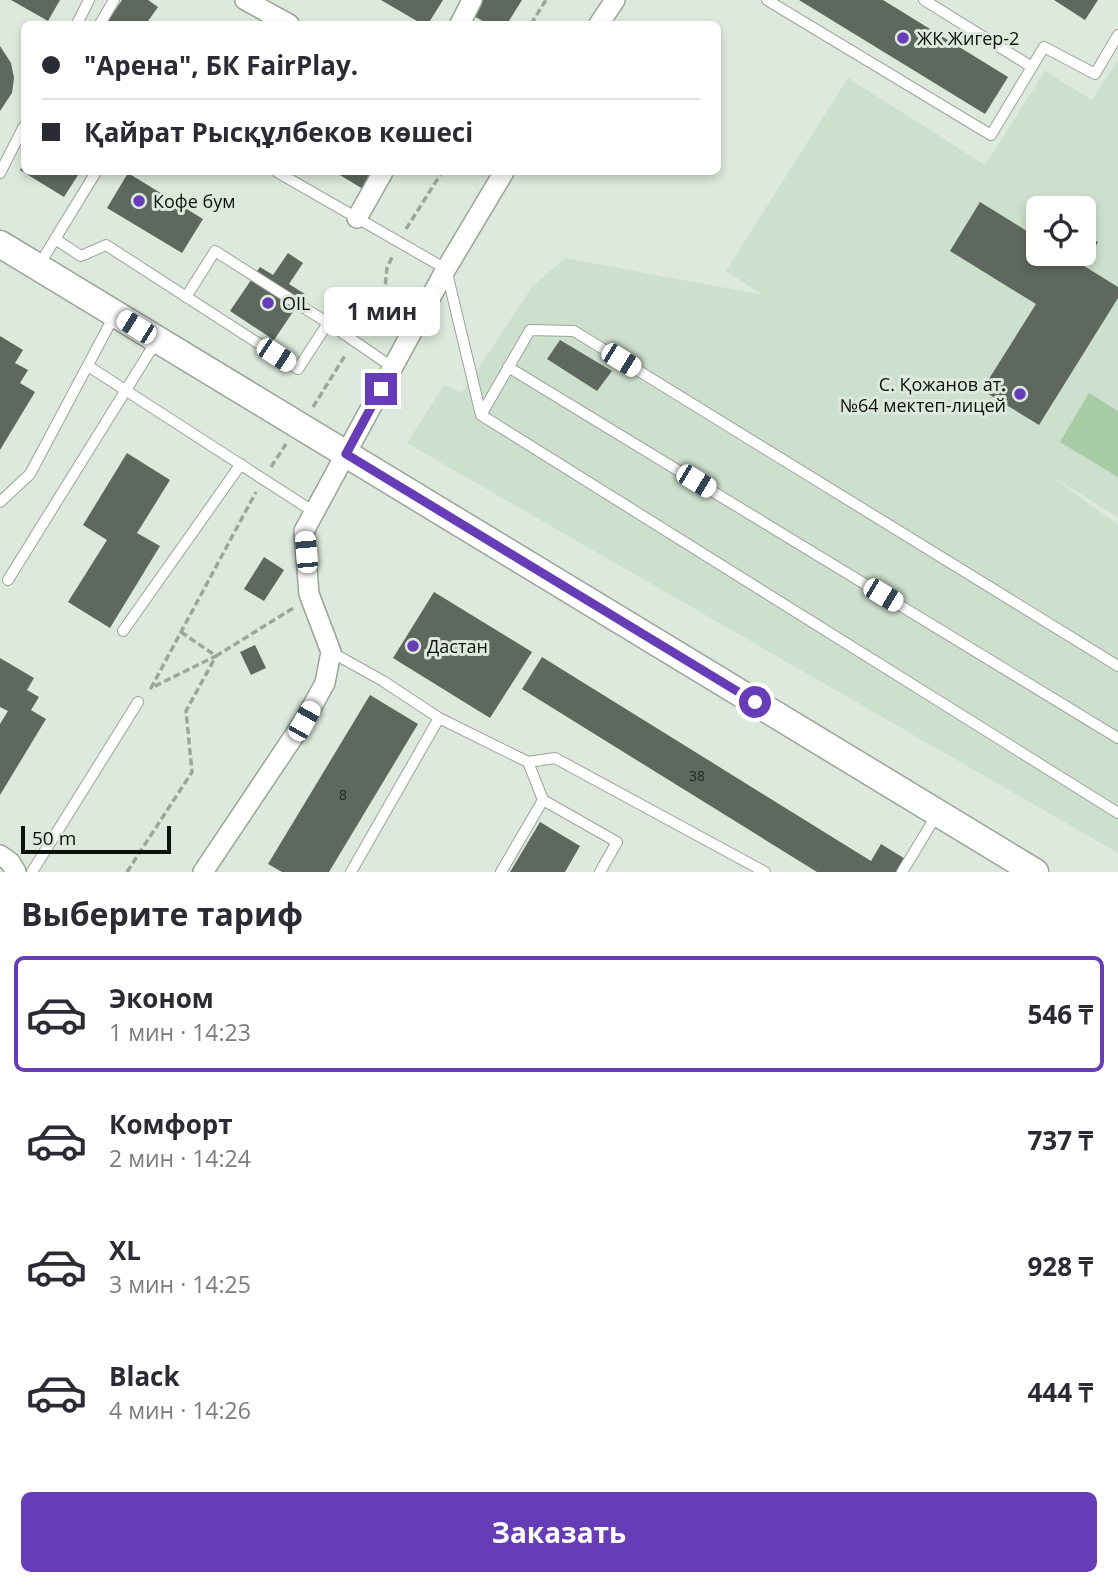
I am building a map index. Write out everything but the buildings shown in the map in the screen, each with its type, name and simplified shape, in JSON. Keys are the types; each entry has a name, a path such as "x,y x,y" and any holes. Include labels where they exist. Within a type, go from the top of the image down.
{"main road":[{"path":"0,244 1035,872"},
{"path":"988,844 1010,872"}],"street":[{"path":"245,0 284,21"},
{"path":"462,21 472,0"},
{"path":"601,21 615,0"},
{"path":"357,218 381,175"},
{"path":"203,872 304,721 325,682 331,652 310,594 304,531 446,269 502,175"},
{"path":"0,855 10,862 16,872"}],"lane":[{"path":"78,21 89,0"},
{"path":"101,21 114,0"},
{"path":"767,0 990,135 1044,47 1095,74 1118,35"},
{"path":"924,0 1032,67"},
{"path":"0,173 21,131"},
{"path":"38,267 94,175"},
{"path":"282,175 446,269 481,415 1118,813"},
{"path":"55,239 82,256 106,245 298,369 328,323"},
{"path":"186,297 215,251 392,367"},
{"path":"0,502 30,474 115,314"},
{"path":"481,415 530,330 574,331 1118,666"},
{"path":"9,580 158,340"},
{"path":"88,366 314,512"},
{"path":"508,367 1118,738"},
{"path":"123,631 241,464"},
{"path":"331,652 383,681 439,718 528,762 555,758 765,872"},
{"path":"32,872 138,702"},
{"path":"351,872 439,718"},
{"path":"528,762 543,800 617,842 600,872"},
{"path":"501,872 543,800"},
{"path":"902,872 938,813"}],"path":[{"path":"533,21 546,0"},
{"path":"310,594 288,614 216,656 151,688 263,478 313,407 384,297 387,268 398,242 440,175"},
{"path":"181,632 216,656"},
{"path":"127,872 192,772 186,711 216,656"}],"shaded area":[{"path":"1118,60 1118,517 1051,476 1118,525 1118,853 407,443 444,385 462,393 532,287 565,258 763,295 726,271 848,78 985,165 1045,71 1092,100"}],"green space":[{"path":"1089,393 1118,411 1118,477 1060,442"}],"place":[{"name":"ЖК Жигер-2","path":"903,38"},
{"name":"Кофе бум","path":"139,201"},
{"name":"OIL","path":"268,303"},
{"name":"С. Қожанов ат. №64 мектеп-лицей","path":"1020,394"},
{"name":"Дастан","path":"413,646"}],"route":[{"path":"381,389 346,454 755,702"}]}
